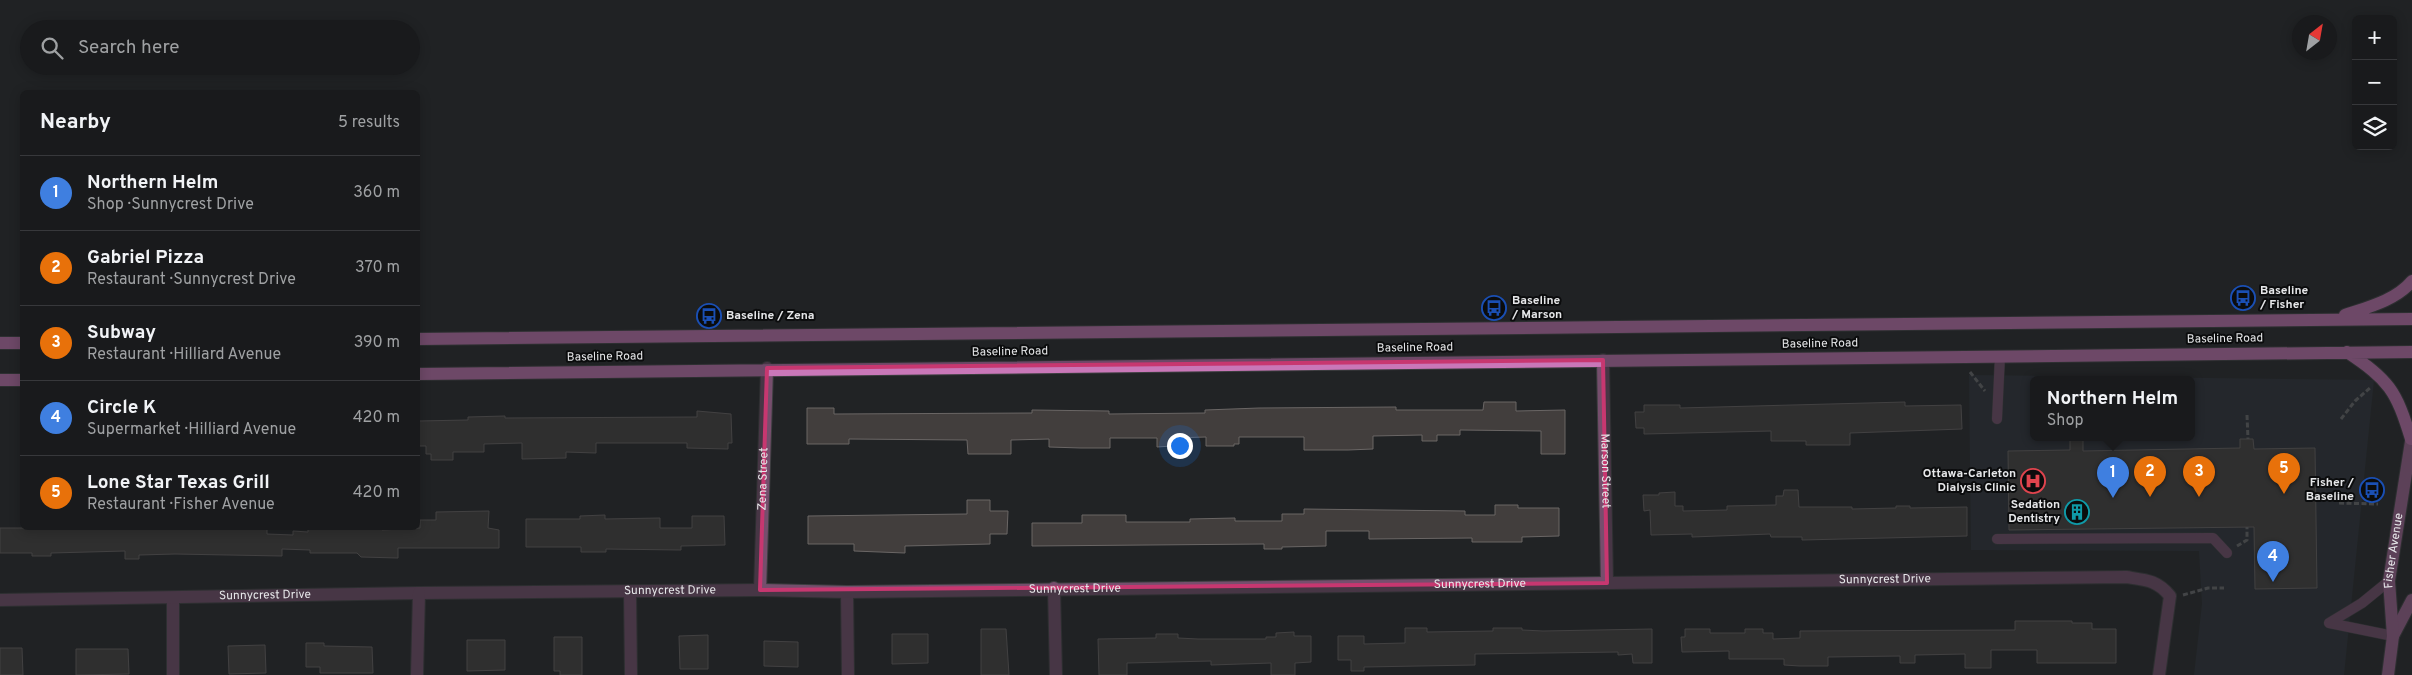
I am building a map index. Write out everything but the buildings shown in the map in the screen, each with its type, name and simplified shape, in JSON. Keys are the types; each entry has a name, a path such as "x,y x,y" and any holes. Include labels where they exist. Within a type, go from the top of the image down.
{"main road":[{"path":"2336,318 2391,298 2400,293 2412,281"},
{"name":"Baseline Road","path":"420,339 2412,318"},
{"path":"0,343 20,343"},
{"path":"2347,352 2378,373 2389,387 2402,408 2412,437"},
{"name":"Baseline Road","path":"420,374 767,368 2412,352"},
{"path":"0,380 20,380"},
{"name":"Fisher Avenue","path":"2388,675 2393,636 2389,581 2412,437"},
{"name":"Fisher Avenue","path":"2393,636 2412,600"}],"street":[{"name":"Marson Street","path":"1603,360 1607,583"},
{"name":"Zena Street","path":"760,590 767,368"},
{"name":"Sunnycrest Drive","path":"0,600 419,592 760,590 847,592 1054,588 2126,577 2149,580 2162,586 2170,596"},
{"path":"1054,588 1056,675"},
{"path":"418,675 419,592"},
{"path":"630,592 631,675"},
{"path":"847,592 848,675"},
{"path":"2159,675 2170,596"},
{"path":"172,598 173,675"}],"lane":[{"path":"1997,418 2000,356"},
{"path":"1997,539 2213,538 2226,553"},
{"path":"2389,581 2362,603 2329,623 2393,636"}],"path":[{"path":"2341,419 2355,401 2375,383"},
{"path":"2247,415 2248,439"},
{"path":"2339,503 2378,504"},
{"path":"2226,553 2247,540 2247,527"},
{"path":"2170,596 2201,592 2208,588 2224,588"}],"highlighted area":[{"path":"1603,360 1607,583 760,590 767,368"}],"shaded area":[{"path":"1969,375 2050,376 2030,376 2030,441 2195,441 2195,378 2374,380 2344,675 2194,675 2202,604 2199,551 1971,550"}],"place":[{"name":"Baseline / Fisher","path":"2243,298"},
{"name":"Baseline / Marson","path":"1494,308"},
{"name":"Baseline / Zena","path":"709,316"},
{"name":"Ottawa-Carleton Dialysis Clinic","path":"2033,481"},
{"name":"Fisher / Baseline","path":"2372,490"},
{"name":"Lone Star Texas Grill","path":"2284,494"},
{"name":"Gabriel Pizza","path":"2150,497"},
{"name":"Subway","path":"2199,497"},
{"name":"Northern Helm","path":"2113,498"},
{"name":"Sedation Dentistry","path":"2077,512"},
{"name":"Circle K","path":"2273,582"}]}
